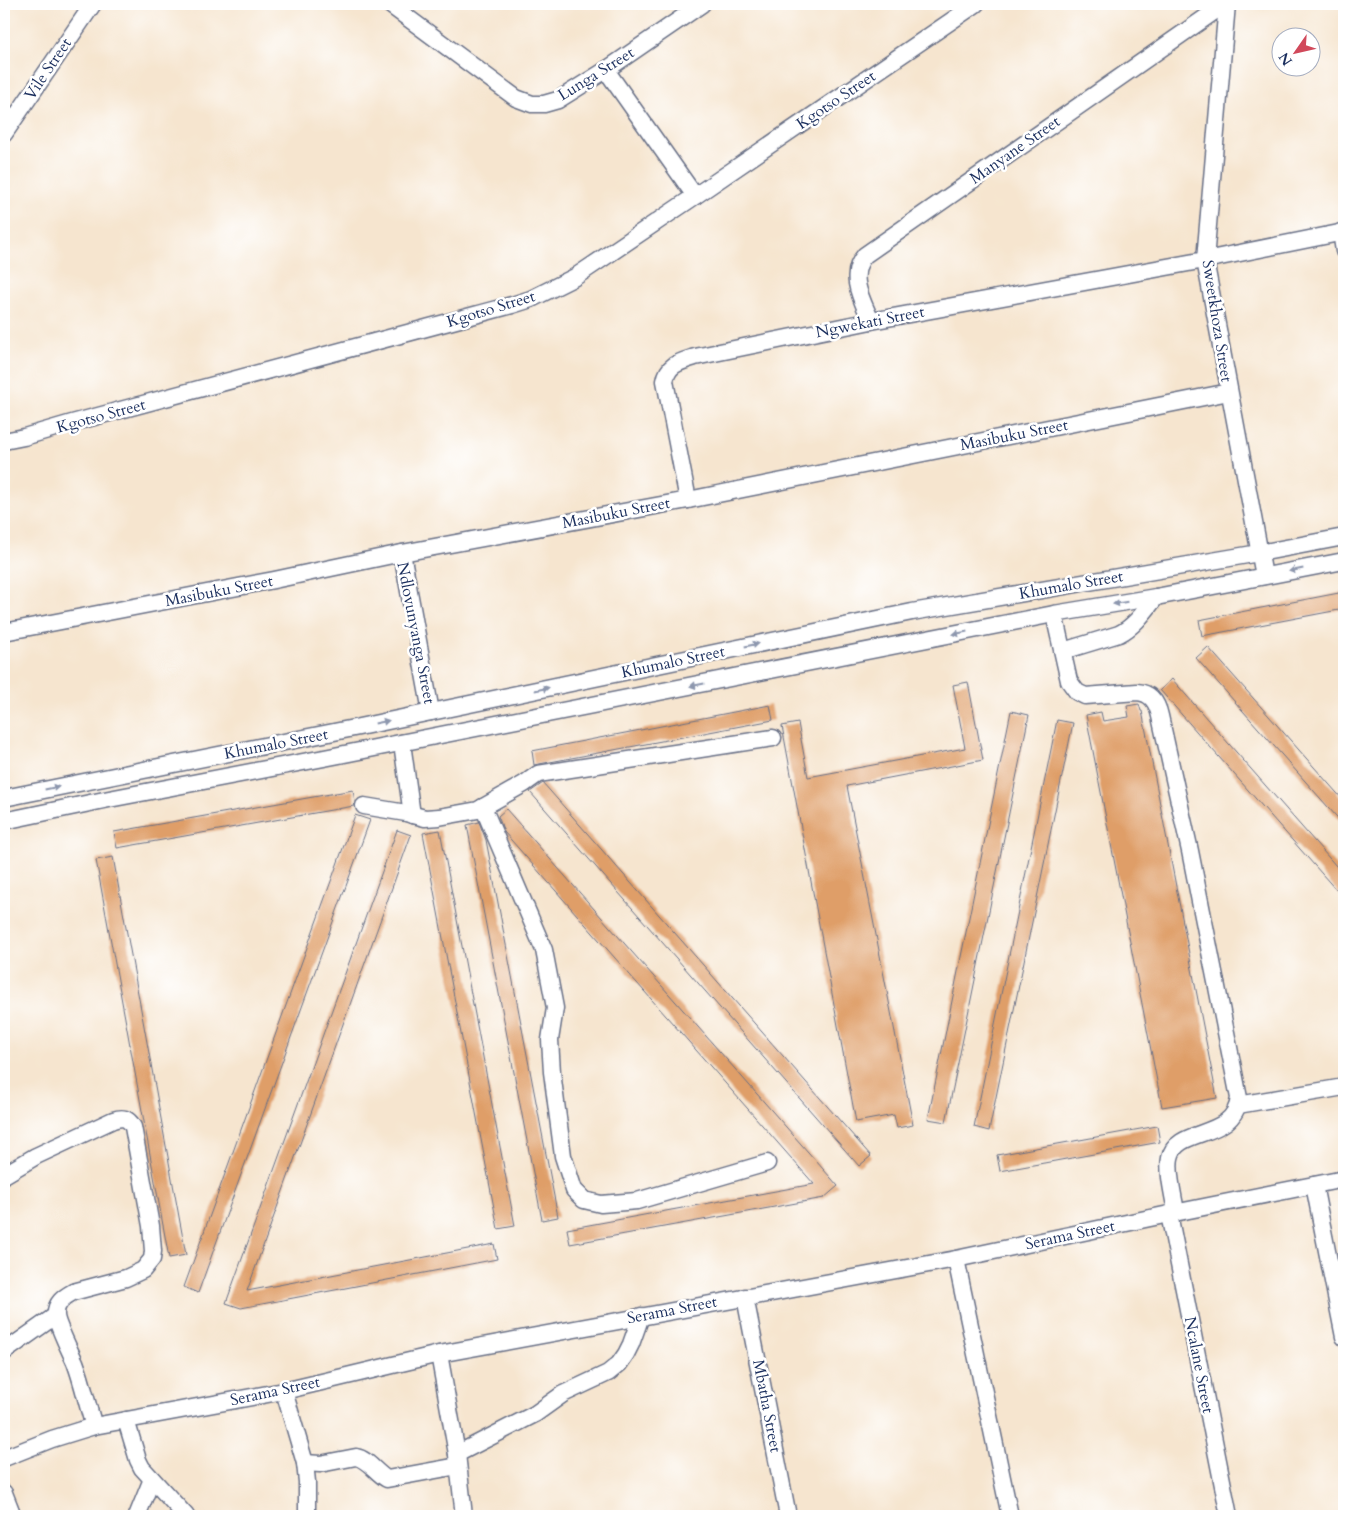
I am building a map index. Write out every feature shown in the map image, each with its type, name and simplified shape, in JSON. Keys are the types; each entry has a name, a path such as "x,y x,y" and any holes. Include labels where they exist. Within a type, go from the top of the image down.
{"street":[{"name":"Vile Street","path":"4,134 93,4"},
{"name":"Lunga Street","path":"400,7 516,98 532,104 544,104 558,100 606,70 702,4"},
{"name":"Kgotso Street","path":"4,441 512,306 531,298 575,277 976,4"},
{"name":"Sweetkhoza Street","path":"1226,4 1205,260 1264,576"},
{"name":"Manyane Street","path":"871,321 859,294 857,281 859,262 864,255 1226,4"},
{"path":"606,70 695,196"},
{"path":"1342,232 1344,251"},
{"name":"Ngwekati Street","path":"688,500 666,391 666,375 672,366 695,357 871,321 1205,260 1342,232"},
{"name":"Masibuku Street","path":"4,632 274,580 402,553 688,500 1229,392"},
{"name":"Kgotso Street","path":"4,446 24,437"},
{"name":"Khumalo Street","path":"4,798 359,727 912,612 1344,537"},
{"name":"Ndlovunyanga Street","path":"402,553 431,712"},
{"name":"Khumalo Street","path":"4,821 110,798 402,743 1054,614 1156,597 1344,561"},
{"path":"1063,651 1127,630 1156,597"},
{"path":"1054,614 1069,681 1077,692 1085,696 1144,692 1150,696 1158,707 1190,851 1239,1098 1238,1105 1344,1087"},
{"path":"324,758 359,727"},
{"path":"364,806 425,818 440,817 478,810 538,774 773,738"},
{"path":"402,743 412,815"},
{"path":"483,806 544,950 555,1008 550,1040 553,1081 563,1156 574,1190 584,1200 601,1204 637,1201 767,1163"},
{"name":"Ncalane Street","path":"1229,1516 1173,1213 1170,1168 1171,1154 1182,1142 1224,1124 1231,1118 1238,1105"},
{"path":"4,1174 36,1156 113,1120 121,1118 128,1120 133,1127 151,1226 153,1251 152,1259 143,1270 126,1278 73,1292 65,1296 60,1300 55,1316 4,1352"},
{"name":"Serama Street","path":"4,1458 52,1439 94,1426 284,1391 438,1354 956,1259 1173,1213 1344,1180"},
{"path":"1314,1185 1344,1336"},
{"path":"956,1259 1010,1516"},
{"name":"Mbatha Street","path":"745,1297 788,1516"},
{"path":"55,1316 76,1364 94,1426"},
{"path":"304,1464 320,1464 356,1457 362,1458 377,1473 387,1479 458,1460 535,1414 563,1394 608,1373 619,1364 626,1354 641,1316"},
{"path":"438,1354 458,1460 464,1516"},
{"path":"284,1391 304,1464 307,1482 307,1516"},
{"path":"126,1420 142,1468 186,1516"},
{"path":"137,1516 152,1480"},
{"path":"4,1493 13,1516"}],"building":[{"path":"1344,592 1344,609 1202,636 1199,620"},
{"path":"1208,647 1344,801 1344,825 1196,658"},
{"path":"1172,679 1344,875 1344,899 1160,690"},
{"path":"968,682 983,760 847,786 913,1125 897,1128 894,1115 856,1122 782,726 798,723 808,777 965,748 953,685"},
{"path":"1139,704 1142,711 1217,1098 1162,1107 1086,715 1101,712 1103,721 1129,717 1127,706"},
{"path":"770,705 773,720 534,765 532,751"},
{"path":"1011,711 1029,715 946,1122 928,1119"},
{"path":"1057,720 1073,723 989,1131 974,1127"},
{"path":"543,783 871,1156 859,1166 530,792"},
{"path":"353,790 354,806 117,848 114,832"},
{"path":"506,809 838,1186 824,1198 570,1244 567,1229 814,1184 504,832 498,816"},
{"path":"355,815 370,820 198,1293 184,1287"},
{"path":"479,822 486,840 558,1217 542,1220 467,825"},
{"path":"397,830 411,835 247,1291 494,1244 497,1259 241,1308 226,1303"},
{"path":"440,830 515,1226 498,1229 423,833"},
{"path":"113,857 186,1255 169,1258 96,860"},
{"path":"1157,1126 1160,1142 1000,1171 997,1155"}]}
